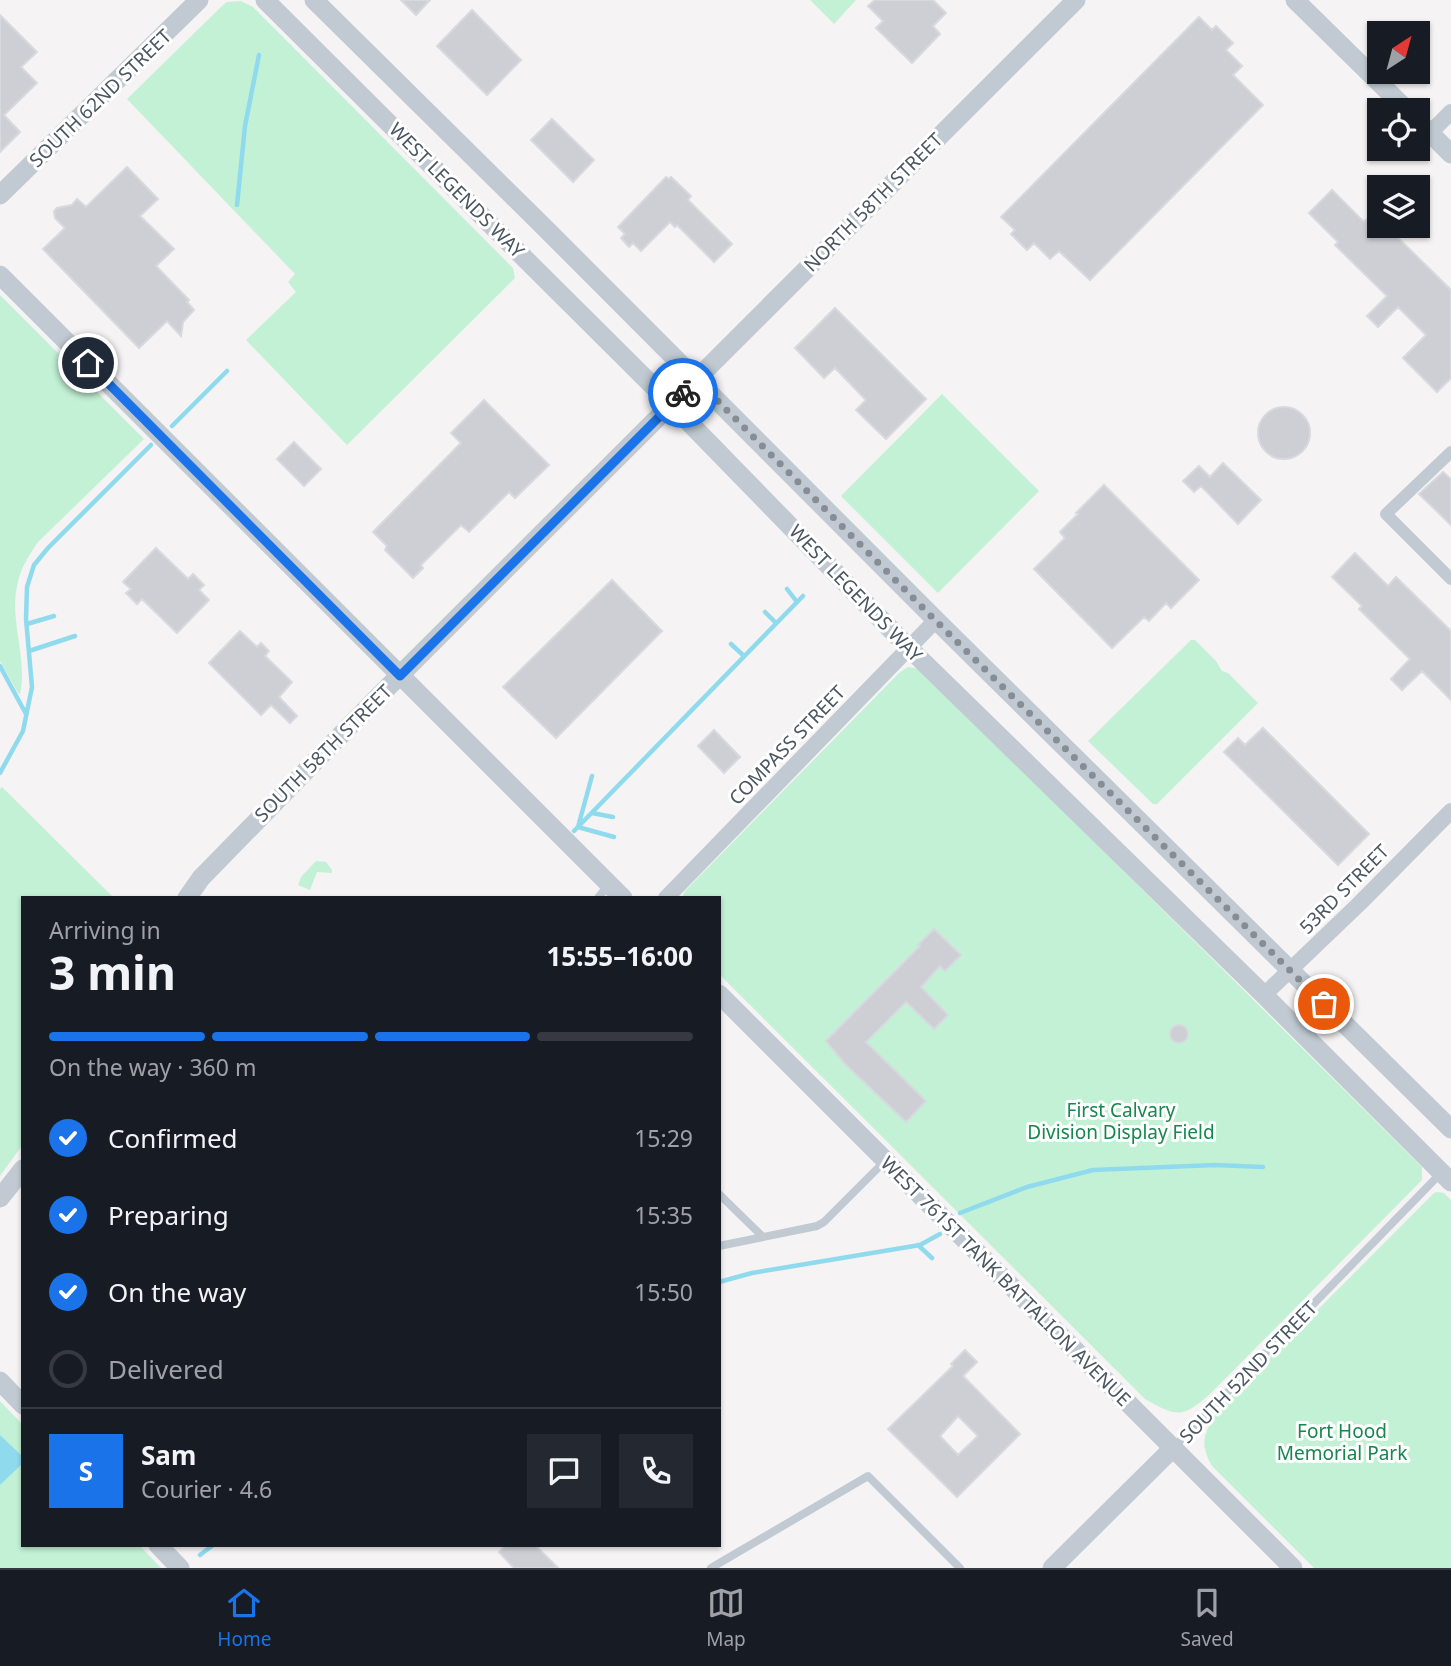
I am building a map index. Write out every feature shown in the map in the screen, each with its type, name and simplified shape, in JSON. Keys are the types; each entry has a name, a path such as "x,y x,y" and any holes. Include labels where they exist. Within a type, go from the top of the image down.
{"street":[{"name":"SOUTH 62ND STREET","path":"0,195 199,0"},
{"name":"WEST LEGENDS WAY","path":"265,0 671,404 909,648 1446,1177"},
{"name":"WEST LEGENDS WAY","path":"314,0 936,621 1451,1129"},
{"name":"NORTH 58TH STREET","path":"671,404 1076,0"},
{"path":"1295,0 1395,98"},
{"path":"1430,124 1451,112"},
{"path":"1430,133 1451,154"},
{"path":"0,275 400,676 610,893"},
{"name":"SOUTH 58TH STREET","path":"188,896 201,878 277,799 671,404"},
{"path":"1451,452 1387,513 1451,579"},
{"name":"COMPASS STREET","path":"668,896 936,621"},
{"name":"53RD STREET","path":"1264,995 1451,811"},
{"name":"WEST 761ST TANK BATTALION AVENUE","path":"721,995 1293,1568"},
{"path":"0,1198 21,1171"},
{"path":"0,1381 21,1403"},
{"name":"SOUTH 52ND STREET","path":"1052,1568 1172,1449"},
{"path":"160,1547 180,1568"}],"lane":[{"path":"721,1246 817,1226 886,1160"},
{"name":"SOUTH 52ND STREET","path":"1172,1449 1446,1177"},
{"path":"721,1196 763,1237"},
{"path":"711,1568 868,1476 960,1568"}],"green space":[{"path":"810,0 856,0 834,24"},
{"path":"241,1 253,7 513,268 515,278 347,445 246,340 296,292 288,282 295,274 127,99 222,6 227,2"},
{"path":"0,295 144,439 38,542 19,576 15,609 22,666 20,694 0,661"},
{"path":"942,394 1039,491 938,593 841,496"},
{"path":"1191,640 1195,640 1222,671 1228,673 1258,703 1157,804 1153,804 1088,741"},
{"name":"First Calvary Division Display Field","path":"908,667 920,669 1422,1167 1422,1180 1211,1393 1187,1411 1180,1413 1165,1410 1145,1399 721,976 721,896 683,896 899,673"},
{"path":"2,787 112,896 21,896 21,1147 0,1176"},
{"path":"316,861 326,862 332,873 317,872 310,890 298,885 301,877"},
{"name":"Fort Hood Memorial Park","path":"1434,1193 1444,1193 1451,1200 1451,1568 1314,1568 1212,1466 1205,1451 1206,1433 1216,1412"},
{"path":"0,1401 21,1423 21,1547 141,1547 161,1568 0,1568"}],"water":[{"path":"0,1435 21,1455 21,1465 0,1485"}],"building":[{"path":"401,0 430,0 416,15"},
{"path":"875,0 933,0 946,13 933,26 940,34 912,63 876,28 883,21 868,6"},
{"path":"472,10 521,60 487,95 437,46"},
{"path":"0,15 37,52 21,67 37,83 4,115 20,132 0,152"},
{"path":"1199,17 1212,30 1216,26 1233,43 1226,50 1242,66 1233,75 1263,105 1090,280 1059,251 1050,259 1034,243 1027,250 1011,234 1015,230 1001,217"},
{"path":"552,119 594,160 573,182 531,140"},
{"path":"127,167 158,199 140,216 174,249 156,266 189,300 187,302 194,310 183,322 181,336 167,321 139,348 43,249 65,228 55,218 54,211 57,208 72,205 77,199 86,207"},
{"path":"666,177 671,177 691,196 688,200 732,244 714,262 677,225 675,227 670,222 641,251 633,243 629,247 621,238 625,234 618,227"},
{"path":"1332,190 1364,222 1367,219 1367,238 1398,238 1451,290 1451,378 1437,392 1403,358 1426,335 1398,307 1378,327 1367,316 1387,296 1335,245 1338,242 1309,213"},
{"path":"835,308 926,399 886,439 856,410 866,400 835,368 824,378 795,348"},
{"path":"484,400 549,465 515,498 509,492 469,532 461,525 421,565 423,568 413,578 385,550 387,546 373,532 461,443 451,433"},
{"path":"1284,407 1294,409 1302,415 1308,423 1308,443 1302,451 1294,457 1284,459 1274,457 1266,451 1260,443 1258,433 1260,423 1266,415 1274,409"},
{"path":"294,442 321,469 304,486 277,459"},
{"path":"1223,463 1261,500 1238,524 1201,486 1194,492 1183,481 1199,466 1210,477"},
{"path":"1443,472 1451,479 1451,525 1419,494"},
{"path":"1104,485 1199,580 1171,608 1166,603 1149,621 1144,617 1112,648 1034,569 1065,538 1060,532"},
{"path":"156,548 188,579 193,574 204,585 199,590 209,600 177,633 142,599 137,604 126,593 131,589 123,582"},
{"path":"1355,553 1388,586 1396,577 1451,631 1451,700 1422,671 1402,690 1391,679 1410,659 1359,609 1362,606 1332,577"},
{"path":"612,580 662,631 556,738 503,687"},
{"path":"240,631 257,647 261,643 269,651 265,656 292,682 279,697 297,716 290,723 271,705 261,715 209,663"},
{"path":"1263,728 1369,834 1338,865 1224,752 1238,738 1245,745"},
{"path":"714,730 740,757 724,773 698,746"},
{"path":"934,929 961,955 945,971 940,966 921,987 948,1015 934,1029 906,1002 866,1042 926,1101 906,1122 844,1063 826,1041"},
{"path":"1179,1025 1185,1028 1188,1034 1185,1040 1179,1043 1173,1040 1170,1034 1173,1028"},
{"path":"965,1350 977,1362 963,1376 1020,1434 957,1497 888,1429 953,1366 951,1364","holes":["958,1416 978,1436 958,1455 940,1436"]},
{"path":"504,1547 537,1547 558,1568 514,1568 499,1552"}],"waterway":[{"path":"237,205 245,126 259,55"},
{"path":"172,426 227,371"},
{"path":"0,773 23,731 32,687 26,619 27,587 34,565 151,445"},
{"path":"787,589 797,602"},
{"path":"574,831 803,596"},
{"path":"765,612 776,623"},
{"path":"27,624 54,616"},
{"path":"29,651 75,636"},
{"path":"731,644 744,656"},
{"path":"0,666 26,714"},
{"path":"592,776 578,827 614,837"},
{"path":"592,813 613,817"},
{"path":"960,1213 1027,1187 1093,1170 1215,1165 1263,1167"},
{"path":"721,1281 752,1273 920,1245 940,1234"},
{"path":"918,1245 932,1258"},
{"path":"200,1555 210,1547"}],"way so far":[{"path":"683,393 696,379 936,621 1324,1004"}],"route":[{"path":"88,363 400,676 683,393"}]}
